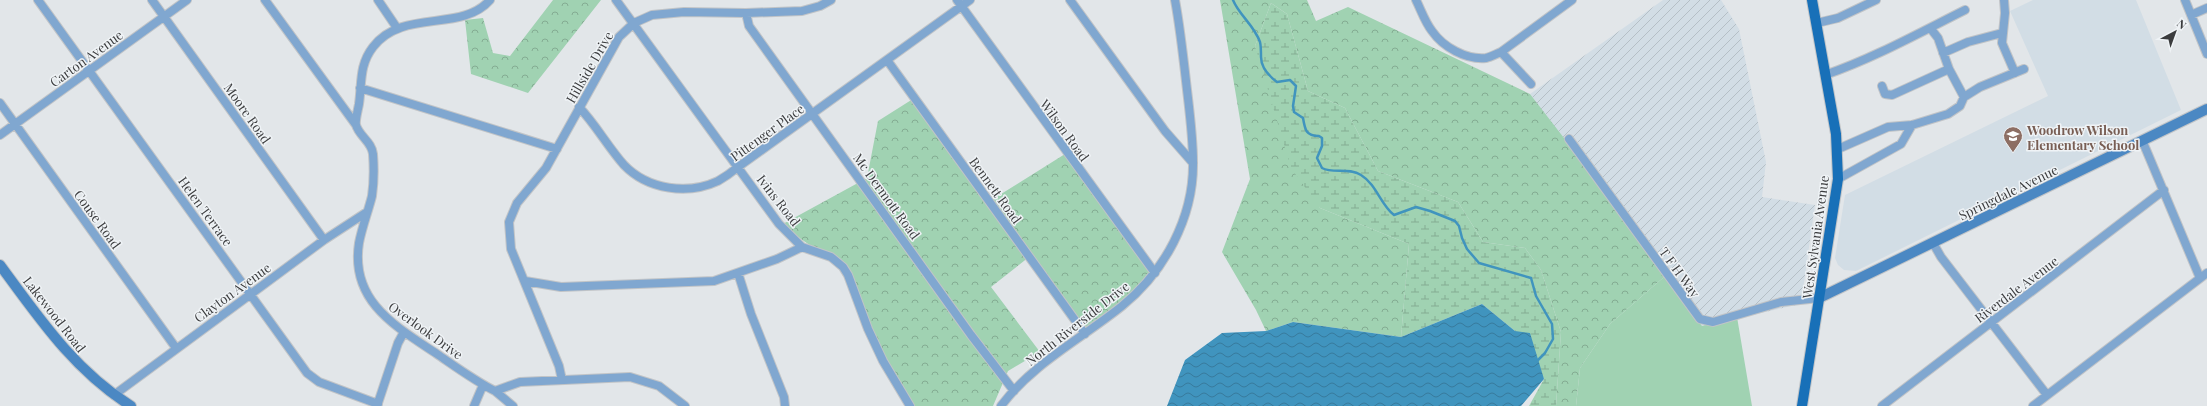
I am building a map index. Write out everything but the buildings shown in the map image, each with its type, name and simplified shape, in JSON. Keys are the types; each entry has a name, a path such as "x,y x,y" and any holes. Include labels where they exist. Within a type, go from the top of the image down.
{"main road":[{"name":"West Sylvania Avenue","path":"1802,406 1838,179 1838,149 1812,0"}],"street":[{"name":"Helen Terrace","path":"38,0 313,379 377,405"},
{"name":"Moore Road","path":"152,0 324,240"},
{"name":"Carton Avenue","path":"0,135 187,0"},
{"name":"Overlook Drive","path":"265,0 356,125 373,152 372,195 359,242 358,256 363,285 379,311 404,332 483,385 495,391 513,406"},
{"path":"378,0 397,28"},
{"path":"356,125 360,75 368,54 380,39 397,28 408,24 475,13 490,0"},
{"name":"Ivins Road","path":"616,0 779,224 802,247 831,257 843,267 848,275 868,329 883,361 910,406"},
{"name":"Hillside Drive","path":"562,380 525,281 511,249 509,222 517,202 540,176 557,149 611,49 622,34 634,23 658,14 802,11 820,6 831,0"},
{"name":"Pittenger Place","path":"580,107 624,165 636,175 651,182 676,188 696,188 719,180 738,167 887,60 959,3 970,0"},
{"path":"1070,0 1165,131 1193,163"},
{"name":"North Riverside Drive","path":"1001,406 1014,390 1035,370 1133,297 1155,273 1181,225 1191,190 1193,163 1191,117 1176,0"},
{"path":"1416,0 1432,31 1449,47 1463,54 1478,58 1487,58 1501,52 1572,0"},
{"path":"1817,24 1838,18 1876,0"},
{"path":"2004,0 2005,13 2002,43 2016,73"},
{"path":"2185,0 2207,54"},
{"name":"Wilson Road","path":"959,3 1155,273"},
{"path":"2191,15 2207,8"},
{"path":"1825,75 1868,58 1931,29 1965,10"},
{"name":"Mc Dermott Road","path":"746,13 749,26 967,329 1014,390"},
{"path":"1931,29 1938,38 1949,69 1964,97"},
{"path":"1943,53 1968,42 2002,33"},
{"path":"1501,52 1531,84"},
{"name":"Bennett Road","path":"887,60 1085,334"},
{"path":"1882,86 1885,94 1892,95 1949,69"},
{"path":"1838,149 1888,127 1912,125 1948,114 1960,106 1964,97 1980,87 2024,69"},
{"path":"360,88 557,149"},
{"name":"Couse Road","path":"0,104 176,348"},
{"name":"Springdale Avenue","path":"1819,298 2207,109"},
{"path":"1838,179 1901,144 1912,125"},
{"name":"T F H Way","path":"1569,139 1700,319 1712,322 1781,302 1819,298"},
{"path":"2033,406 2204,275 2142,140"},
{"name":"Riverdale Avenue","path":"1882,406 2164,190"},
{"name":"Clayton Avenue","path":"114,395 324,240 367,212"},
{"path":"1933,243 2047,395"},
{"path":"525,281 548,286 599,286 710,281 738,273 802,247"},
{"name":"Lakewood Road","path":"0,265 63,349 80,366 114,395 131,406"},
{"path":"738,273 751,314 784,398 785,406"},
{"path":"377,405 398,343 404,332"},
{"path":"495,391 515,382 636,378 659,386 685,406"},
{"path":"474,406 483,385"}],"shaded area":[{"path":"1663,0 1721,0 1739,29 1766,162 1762,197 1815,205 1801,304 1702,326 1530,94"},
{"name":"Woodrow Wilson Elementary School","path":"2033,0 2136,0 2181,110 1856,271 1844,270 1838,265 1835,258 1845,195 2048,96 2010,11"}],"green space":[{"path":"553,0 601,0 528,93 471,74 465,20 483,18 493,53 510,56"},
{"path":"1220,0 1307,0 1316,21 1348,7 1530,94 1584,164 1664,277 1610,324 1580,368 1576,406 1556,406 1561,332 1541,270 1525,248 1483,242 1458,202 1378,171 1345,108 1308,91 1287,14 1271,3 1255,46 1320,208 1409,244 1401,337 1293,322 1266,331 1256,310 1222,252 1250,179"},
{"path":"1271,3 1287,14 1308,91 1345,108 1378,171 1458,202 1483,242 1525,248 1541,270 1561,332 1556,406 1529,406 1544,379 1515,331 1482,304 1401,337 1409,244 1320,208 1291,168 1255,46"},
{"path":"916,97 993,199 1065,154 1155,275 1086,334 1029,257 991,287 1040,352 1008,371 993,406 914,406 885,365 851,274 781,225 867,178 878,121"},
{"path":"1664,277 1702,326 1737,317 1752,406 1576,406 1580,368 1610,324"}],"water":[{"path":"1482,304 1515,331 1530,333 1544,379 1521,406 1167,406 1185,360 1222,333 1266,331 1293,322 1401,337"}],"waterway":[{"path":"1233,0 1257,36 1260,44 1262,65 1266,71 1277,82 1290,80 1296,86 1293,106 1294,112 1303,118 1307,132 1311,135 1322,138 1322,146 1317,158 1322,168 1326,170 1351,171 1361,175 1371,184 1385,206 1394,215 1416,207 1455,221 1459,226 1467,249 1479,263 1531,278 1536,296 1552,324 1553,339 1545,353 1537,361"}],"place":[{"name":"Woodrow Wilson Elementary School","path":"2013,153"}]}
